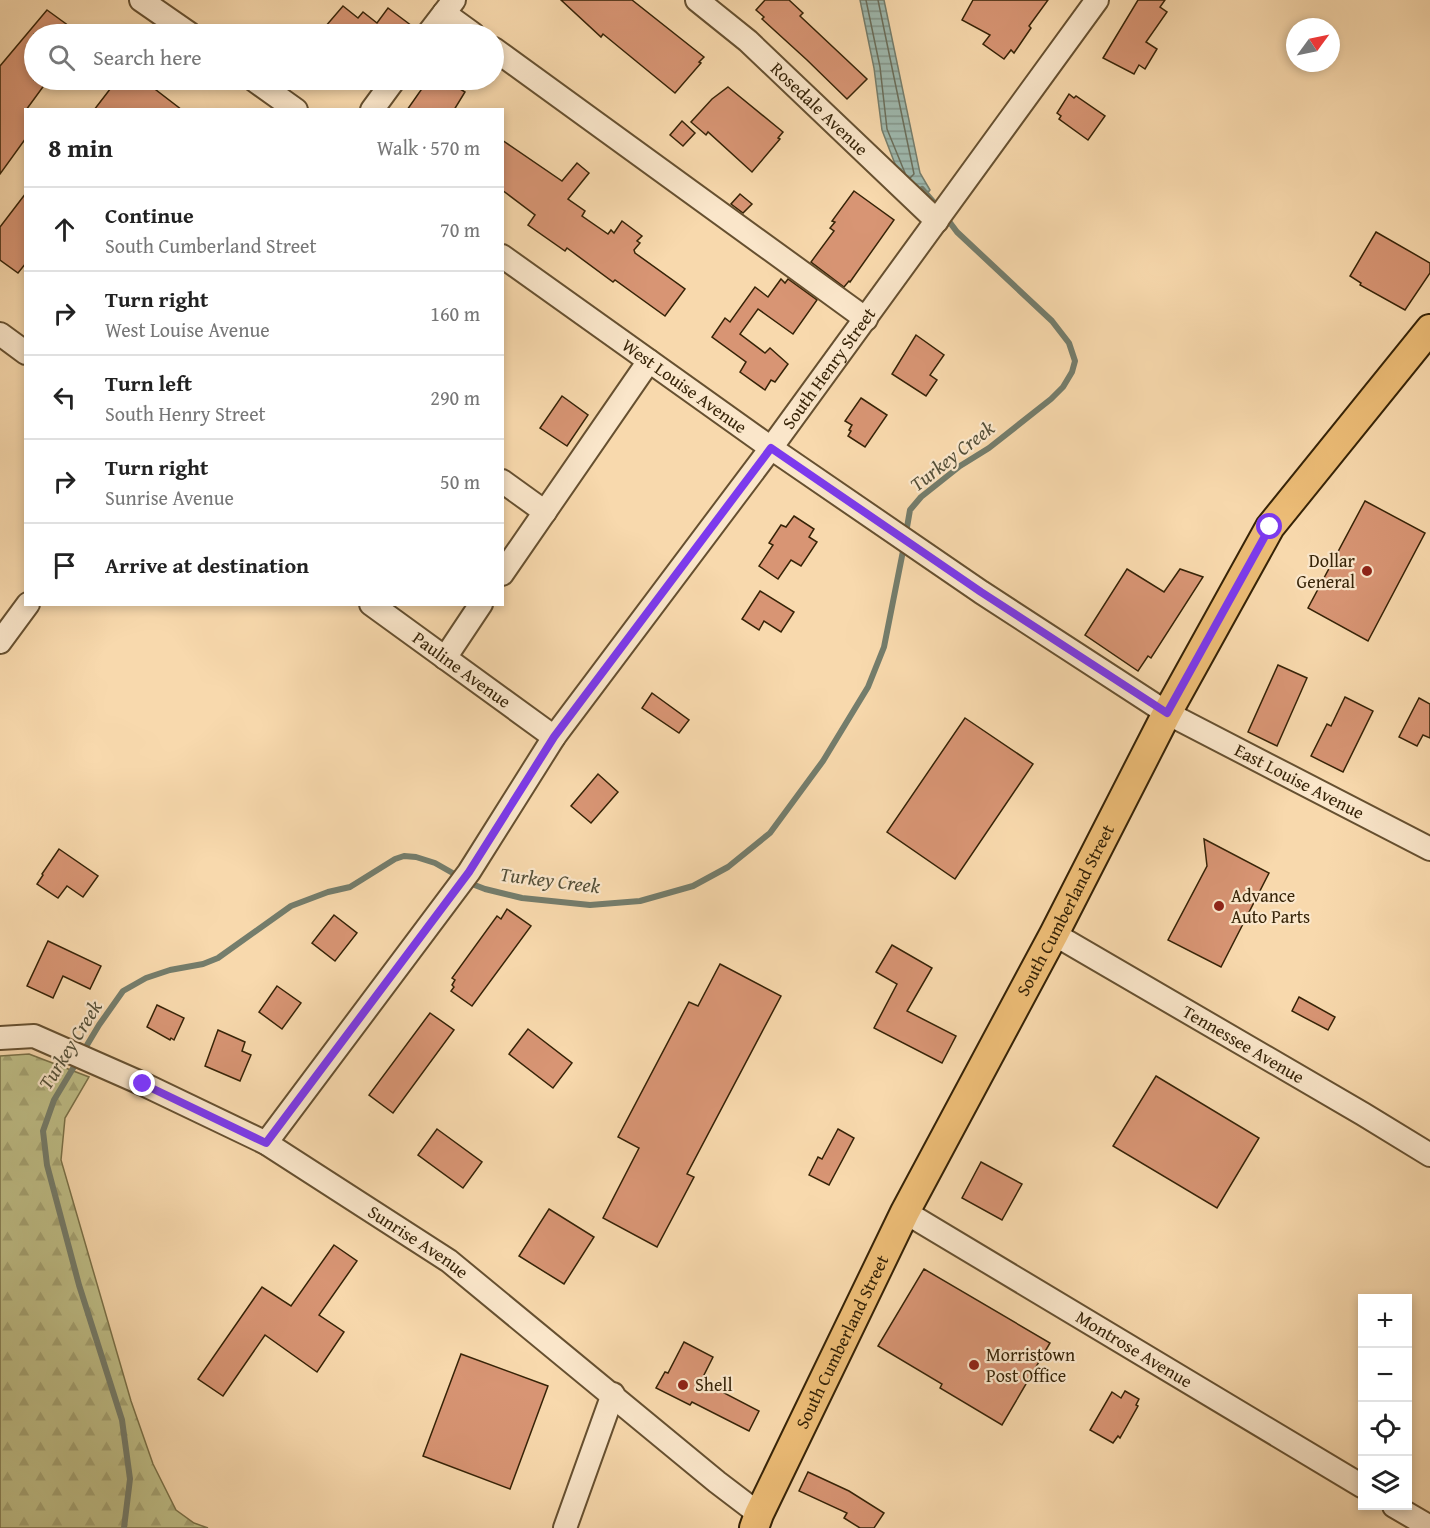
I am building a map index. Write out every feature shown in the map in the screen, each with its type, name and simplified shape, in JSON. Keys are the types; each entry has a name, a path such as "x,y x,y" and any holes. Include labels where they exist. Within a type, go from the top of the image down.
{"main road":[{"name":"South Cumberland Street","path":"757,1521 905,1212 1054,934 1167,713 1270,527 1430,328"}],"street":[{"path":"141,0 176,24"},
{"name":"Rosedale Avenue","path":"697,0 748,41 937,221"},
{"name":"South Henry Street","path":"266,1143 469,872 554,737 771,448 1097,0"},
{"path":"436,24 449,7 464,24"},
{"path":"504,56 866,319"},
{"path":"268,90 293,108"},
{"path":"373,108 387,90"},
{"name":"West Louise Avenue","path":"504,257 771,448 981,592 1167,713"},
{"path":"0,334 24,352"},
{"path":"504,571 649,361"},
{"path":"504,483 545,512"},
{"path":"0,642 27,606"},
{"name":"Pauline Avenue","path":"374,606 554,737"},
{"path":"445,658 480,606"},
{"name":"East Louise Avenue","path":"1167,713 1430,849"},
{"name":"Tennessee Avenue","path":"1054,934 1430,1155"},
{"name":"Sunrise Avenue","path":"0,1038 33,1036 143,1084 266,1143 449,1261 613,1394 717,1482 757,1521"},
{"name":"Montrose Avenue","path":"905,1212 1358,1484"},
{"path":"565,1528 613,1394"},
{"path":"1401,1510 1430,1527"}],"green space":[{"path":"29,1054 89,1077 65,1118 61,1160 131,1401 153,1464 176,1510 194,1523 208,1528 0,1528 0,1056"}],"water":[{"path":"860,0 884,0 920,173 930,190 923,199 900,177 882,130 874,68"}],"building":[{"path":"561,0 632,0 704,57 675,93 603,34 601,37"},
{"path":"765,0 789,0 803,13 800,16 867,79 847,99 762,19 764,17 756,10"},
{"path":"973,0 1048,0 1029,26 1031,28 1014,53 1011,50 1004,59 983,44 990,35 962,20"},
{"path":"1138,0 1165,0 1160,7 1167,12 1146,42 1157,49 1145,69 1139,65 1134,74 1103,58"},
{"path":"343,6 358,18 363,12 377,23 388,8 409,24 328,24"},
{"path":"47,10 66,24 35,24"},
{"path":"24,37 24,90 41,90 27,108 24,108 24,141 0,174 0,66"},
{"path":"728,87 783,132 778,138 780,139 752,172 708,132 706,135 691,122 712,99"},
{"path":"109,90 156,90 179,108 96,108"},
{"path":"421,90 462,90 465,92 455,108 408,108"},
{"path":"1069,94 1074,98 1076,96 1105,116 1088,140 1059,119 1061,116 1057,113"},
{"path":"682,121 695,133 683,146 670,135"},
{"path":"504,141 562,181 577,163 589,173 568,199 585,211 582,216 608,234 611,230 614,233 622,221 642,236 637,241 640,243 634,250 635,253 685,289 665,316 567,248 565,251 528,225 535,215 504,192"},
{"path":"854,191 894,220 850,282 844,287 811,262 834,231 830,228 835,222 832,221"},
{"path":"740,194 752,204 743,213 731,204"},
{"path":"24,196 24,266 18,273 0,260 0,227"},
{"path":"1376,232 1430,263 1430,273 1405,310 1360,285 1361,283 1350,276"},
{"path":"781,279 785,283 788,279 817,300 793,334 758,309 740,334 765,353 770,348 788,364 775,382 771,380 765,390 740,372 746,362 712,337 725,318 730,322 755,287 768,297"},
{"path":"916,335 944,355 930,375 937,380 926,396 892,374"},
{"path":"562,396 588,415 567,446 540,428"},
{"path":"861,398 887,415 865,447 848,436 852,425 845,421"},
{"name":"Dollar General","path":"1365,501 1425,533 1368,641 1308,608"},
{"path":"794,516 814,529 809,537 817,542 801,566 791,560 778,579 759,566 773,545 769,543 781,525 786,527"},
{"path":"1127,569 1164,592 1180,569 1203,577 1151,658 1148,656 1138,671 1085,635"},
{"path":"760,591 794,612 781,632 764,621 759,630 742,619"},
{"path":"1278,665 1307,678 1277,746 1248,732"},
{"path":"652,693 689,720 679,733 642,708"},
{"path":"1345,697 1373,711 1343,772 1311,756 1327,724 1331,726"},
{"path":"1419,698 1430,704 1430,738 1423,735 1417,746 1399,737"},
{"path":"965,718 1033,764 955,879 887,832"},
{"path":"598,774 618,792 591,823 571,806"},
{"name":"Advance Auto Parts","path":"1204,839 1269,873 1221,967 1168,940 1207,866"},
{"path":"59,849 98,876 83,897 67,886 58,898 37,884"},
{"path":"507,909 531,926 472,1006 451,991 455,980 452,978 497,916 501,919"},
{"path":"334,915 357,933 335,961 312,943"},
{"path":"48,941 101,966 90,989 63,976 53,998 27,986"},
{"path":"892,945 932,968 907,1011 956,1036 942,1063 874,1028 897,984 876,972"},
{"path":"720,964 781,996 687,1174 694,1177 657,1247 603,1218 639,1148 618,1137 689,1002 698,1006"},
{"path":"277,986 301,1003 282,1029 259,1012"},
{"path":"1299,997 1335,1017 1328,1030 1292,1011"},
{"path":"157,1005 184,1018 174,1040 147,1027"},
{"path":"430,1013 454,1030 393,1113 369,1095"},
{"path":"528,1029 572,1063 553,1088 509,1054"},
{"path":"218,1030 245,1042 242,1051 251,1055 240,1081 205,1066"},
{"path":"1156,1076 1259,1138 1217,1208 1113,1146"},
{"path":"437,1129 482,1162 463,1188 418,1155"},
{"path":"838,1129 854,1138 829,1185 809,1175 818,1157 822,1159"},
{"path":"981,1162 1022,1184 1002,1220 962,1198"},
{"path":"549,1209 594,1237 564,1284 519,1256"},
{"path":"334,1245 357,1261 319,1315 344,1332 317,1372 265,1335 223,1396 198,1379 262,1287 291,1306"},
{"name":"Morristown Post Office","path":"924,1269 1050,1343 1002,1425 940,1388 942,1384 878,1346"},
{"name":"Shell","path":"684,1342 713,1357 701,1381 759,1411 749,1431 692,1402 690,1405 656,1388 665,1372 668,1373"},
{"path":"461,1354 548,1386 510,1489 423,1456"},
{"path":"1125,1391 1139,1399 1136,1405 1138,1406 1120,1438 1118,1436 1113,1443 1090,1430 1112,1392 1121,1398"},
{"path":"808,1472 849,1491 884,1513 874,1528 860,1528 844,1518 847,1513 799,1491"}],"waterway":[{"name":"Turkey Creek","path":"922,189 937,206"},
{"name":"Turkey Creek","path":"906,533 910,510 921,497 960,466 989,448 1051,399 1063,387 1072,372 1075,361 1069,343 1052,321 957,232 945,216"},
{"name":"Turkey Creek","path":"124,1528 130,1479 122,1420 79,1285 47,1165 43,1131 54,1100 99,1025 123,991 146,978 218,958 291,906 328,892 350,887 395,859 404,856 435,863 485,889 522,898 590,905 640,901 693,886 728,867 770,833 823,761 868,687 884,647 904,546"}],"place":[{"name":"Dollar General","path":"1367,571"},
{"name":"Advance Auto Parts","path":"1219,906"},
{"name":"Morristown Post Office","path":"974,1365"},
{"name":"Shell","path":"683,1385"}],"route":[{"path":"143,1084 266,1143 469,872 554,737 771,448 981,592 1167,713 1270,527"}]}
